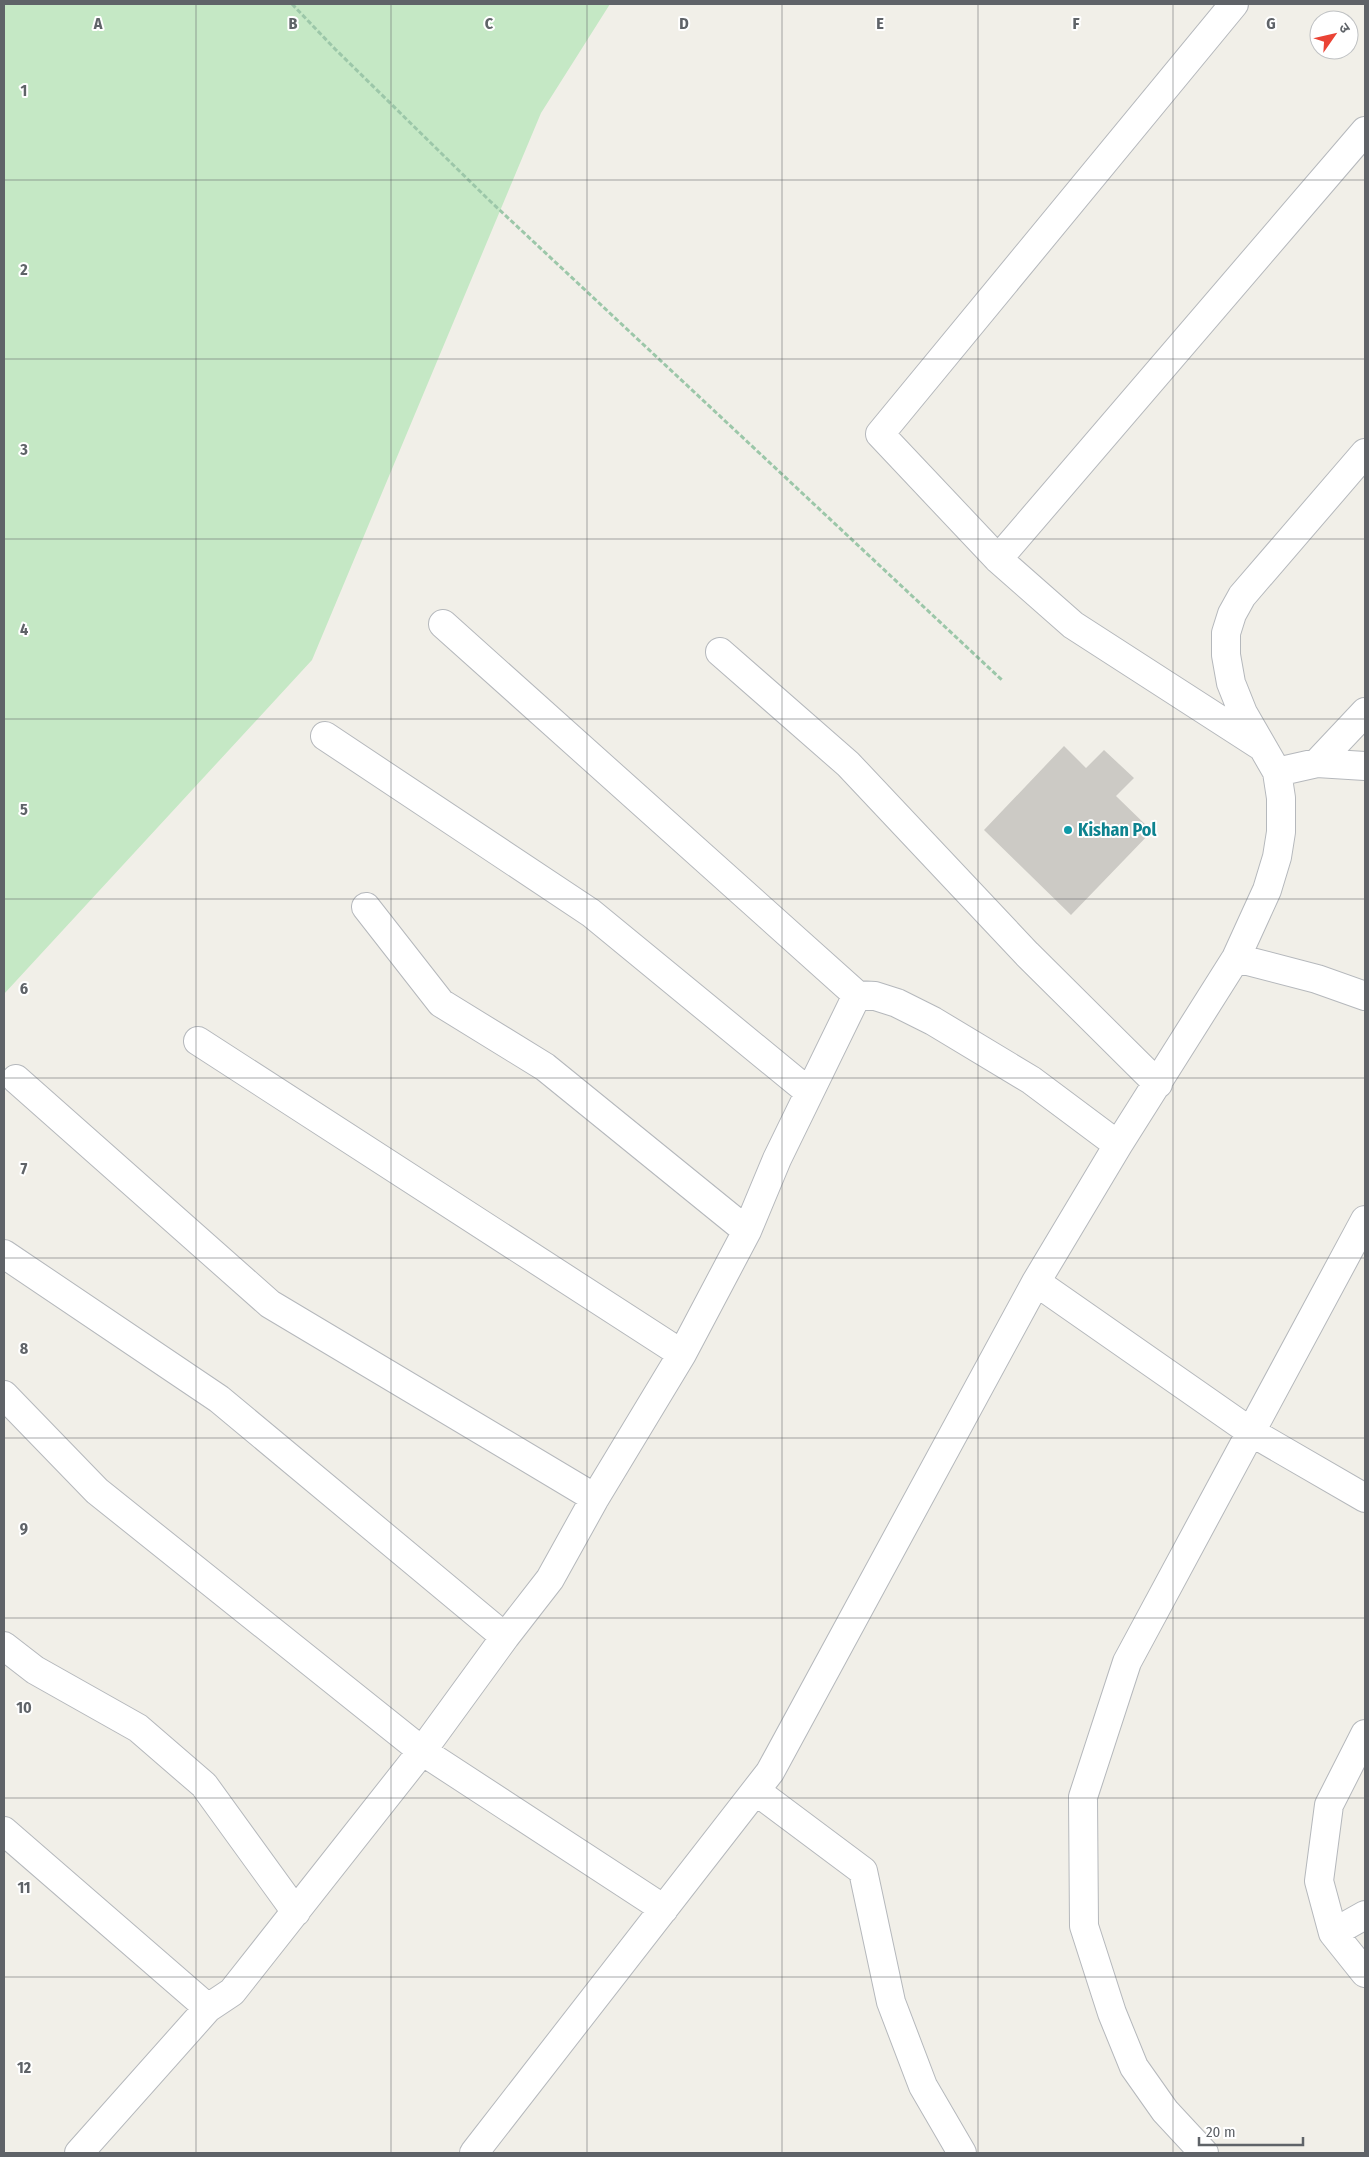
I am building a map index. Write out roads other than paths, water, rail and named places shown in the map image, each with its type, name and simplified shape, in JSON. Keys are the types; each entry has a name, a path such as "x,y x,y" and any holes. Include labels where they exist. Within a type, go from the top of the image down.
{"street":[{"path":"1234,4 880,434 998,559 1073,625 1264,748"},
{"path":"998,559 1365,131"},
{"path":"474,2153 770,1772 1036,1282 1118,1145 1236,958 1267,890 1281,832 1281,798 1277,772 1244,713 1231,683 1226,655 1226,633 1232,614 1258,574 1365,452"},
{"path":"444,624 857,995 875,996 897,1003 933,1020 1031,1080 1118,1145"},
{"path":"720,652 848,764 1027,954 1158,1084"},
{"path":"1317,763 1365,712"},
{"path":"326,736 591,913 809,1092"},
{"path":"1277,772 1317,763 1365,766"},
{"path":"366,907 442,1003 545,1066 748,1231"},
{"path":"1236,958 1317,979 1365,996"},
{"path":"78,2153 208,2008 232,1992 422,1751 550,1579 595,1498 682,1354 748,1231 809,1092 857,995"},
{"path":"198,1041 682,1354"},
{"path":"16,1079 270,1304 595,1498"},
{"path":"1204,2153 1165,2111 1134,2067 1112,2013 1084,1926 1083,1797 1127,1662 1365,1220"},
{"path":"4,1254 219,1399 505,1637"},
{"path":"1036,1282 1250,1432 1365,1498"},
{"path":"4,1395 97,1491 422,1751 664,1908"},
{"path":"4,1646 35,1670 138,1728 204,1785 296,1912"},
{"path":"1365,1734 1329,1806 1319,1881 1333,1933 1365,1973"},
{"path":"756,1791 863,1871 891,2002 923,2086 962,2153"},
{"path":"4,1831 208,2008"},
{"path":"1333,1933 1365,1915"}],"place":[{"name":"Kishan Pol","path":"1068,830"}]}
